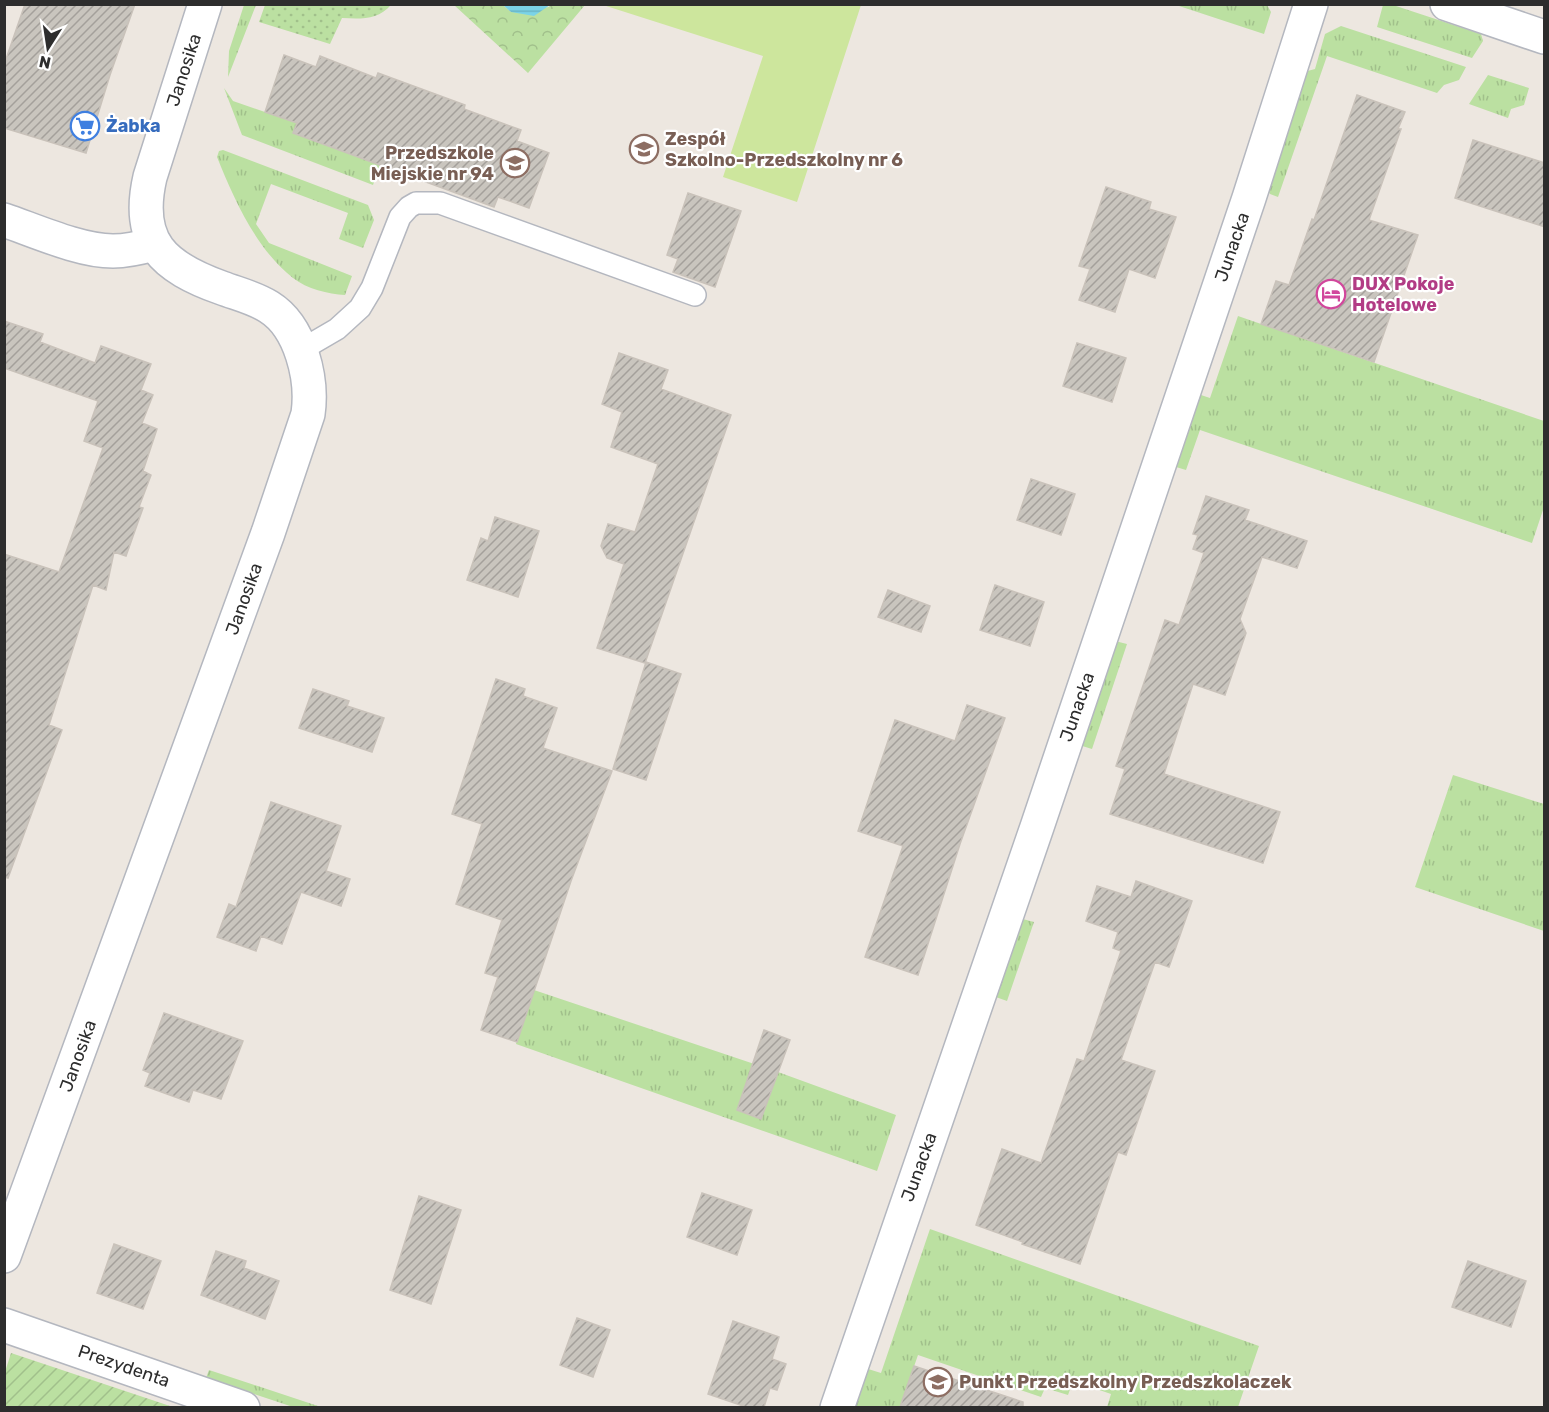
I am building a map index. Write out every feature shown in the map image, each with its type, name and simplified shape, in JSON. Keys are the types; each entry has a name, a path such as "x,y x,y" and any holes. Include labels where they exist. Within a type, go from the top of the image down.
{"street":[{"name":"Janosika","path":"4,1256 268,533 303,433 310,400 309,382 301,350 281,316 270,307 194,276 165,256 154,244 148,232 145,217 150,177 205,4"},
{"name":"Junacka","path":"837,1407 1030,847 1249,198 1311,4"},
{"path":"1447,4 1545,37"},
{"path":"4,220 84,247 110,251 132,250 154,244"},
{"name":"Prezydenta","path":"4,1325 243,1407"}],"lane":[{"path":"301,350 337,329 360,308 372,288 400,217 416,203 440,203 695,295"}],"green space":[{"path":"265,4 391,5 375,16 342,18 330,44 259,22"},
{"path":"244,5 256,5 228,77 229,51"},
{"path":"454,5 503,5 511,12 550,5 585,5 528,73"},
{"path":"603,5 861,5 797,202 723,177 763,56"},
{"path":"1176,5 1267,5 1271,12 1264,34"},
{"path":"1383,5 1393,5 1481,34 1483,41 1472,58 1377,27"},
{"path":"1341,26 1466,67 1459,80 1444,85 1437,93 1327,56 1278,197 1270,194 1266,187 1300,73 1315,69 1325,34"},
{"path":"1488,75 1529,88 1524,105 1511,109 1508,118 1469,104"},
{"path":"224,88 233,101 297,123 293,133 380,165 373,185 242,135"},
{"path":"223,150 368,205 374,220 363,248 339,239 348,213 271,184 256,224 269,243 352,276 345,295 318,290 299,282 268,253 239,206 217,157 219,151"},
{"path":"1238,316 1544,421 1544,507 1532,543 1200,430 1186,470 1176,467 1173,462 1195,393 1210,398"},
{"path":"1115,641 1127,644 1092,749 1079,745"},
{"path":"1453,775 1544,804 1544,931 1415,887"},
{"path":"1019,918 1034,922 1007,1001 993,996"},
{"path":"534,990 778,1072 896,1115 877,1171 516,1044"},
{"path":"930,1229 1259,1346 1238,1407 1107,1407 1111,1394 1073,1381 1068,1395 1045,1388 1041,1397 918,1355 900,1407 852,1408 865,1368 881,1373"},
{"path":"11,1353 173,1407 5,1407 5,1372"},
{"path":"209,1370 321,1407 293,1407 206,1378"}],"water":[{"path":"503,5 550,5 534,16 511,12"}],"building":[{"path":"25,4 135,4 86,153 4,128 4,65"},
{"path":"284,55 316,67 320,56 376,78 378,73 465,105 464,109 521,130 517,141 549,153 529,208 498,197 494,207 293,133 297,123 265,112"},
{"path":"1357,95 1405,112 1369,220 1418,235 1374,362 1261,324 1276,281 1289,285"},
{"path":"1473,140 1545,163 1545,227 1455,198"},
{"path":"1106,187 1151,202 1149,209 1176,217 1155,278 1129,269 1115,312 1079,300 1090,269 1079,266"},
{"path":"688,193 741,211 715,287 673,272 678,259 667,255"},
{"path":"4,321 43,334 40,342 95,363 101,346 151,364 141,390 153,395 142,423 157,429 143,471 151,475 139,507 143,508 126,556 114,552 106,590 93,585 49,725 62,730 8,878 4,877 4,554 59,572 103,448 84,441 98,401 4,368"},
{"path":"1077,343 1126,358 1112,402 1063,386"},
{"path":"619,353 668,370 661,389 731,415 645,663 597,648 624,564 607,558 601,546 608,524 635,532 658,464 611,447 622,412 602,404"},
{"path":"1031,479 1075,494 1061,535 1017,520"},
{"path":"1206,496 1249,510 1245,520 1307,541 1297,568 1262,557 1240,619 1246,633 1225,695 1193,684 1164,774 1280,812 1263,863 1110,814 1125,769 1116,766 1165,620 1179,625 1204,553 1193,549 1198,535 1193,534"},
{"path":"495,517 539,531 518,597 467,580 481,538 488,541"},
{"path":"995,585 1044,602 1030,646 980,630"},
{"path":"888,590 930,606 921,632 878,617"},
{"path":"646,662 681,674 646,780 613,769"},
{"path":"496,679 525,689 523,696 557,708 543,748 612,771 571,881 517,1042 481,1030 498,977 485,973 502,920 456,904 482,824 452,814"},
{"path":"313,689 349,701 347,706 384,718 372,752 299,728"},
{"path":"967,705 1005,718 960,844 918,975 865,957 903,846 858,831 895,720 955,741"},
{"path":"271,802 341,826 326,871 350,879 341,906 301,892 282,944 261,936 256,951 217,937 229,904 236,907"},
{"path":"1136,881 1192,901 1169,967 1155,962 1121,1060 1155,1071 1126,1155 1118,1152 1080,1264 976,1225 1002,1149 1041,1163 1077,1059 1084,1061 1121,951 1113,948 1118,932 1086,921 1097,886 1131,897"},
{"path":"164,1013 243,1041 221,1099 193,1090 189,1102 145,1086 150,1073 143,1070"},
{"path":"764,1030 790,1040 761,1119 737,1110"},
{"path":"702,1193 752,1210 737,1255 687,1237"},
{"path":"419,1196 461,1210 431,1304 390,1290"},
{"path":"114,1244 161,1261 143,1309 97,1293"},
{"path":"216,1251 246,1261 244,1268 279,1281 265,1319 201,1295"},
{"path":"1468,1261 1526,1281 1511,1327 1452,1307"},
{"path":"577,1318 610,1330 593,1377 560,1365"},
{"path":"733,1321 779,1337 772,1359 786,1364 777,1390 770,1388 764,1407 746,1407 708,1394"},
{"path":"914,1366 1023,1402 1023,1407 900,1407"}],"place":[{"name":"Żabka","path":"85,126"},
{"name":"Zespół Szkolno-Przedszkolny nr 6","path":"644,149"},
{"name":"Przedszkole Miejskie nr 94","path":"515,163"},
{"name":"DUX Pokoje Hotelowe","path":"1331,294"},
{"name":"Punkt Przedszkolny Przedszkolaczek","path":"938,1382"}]}
